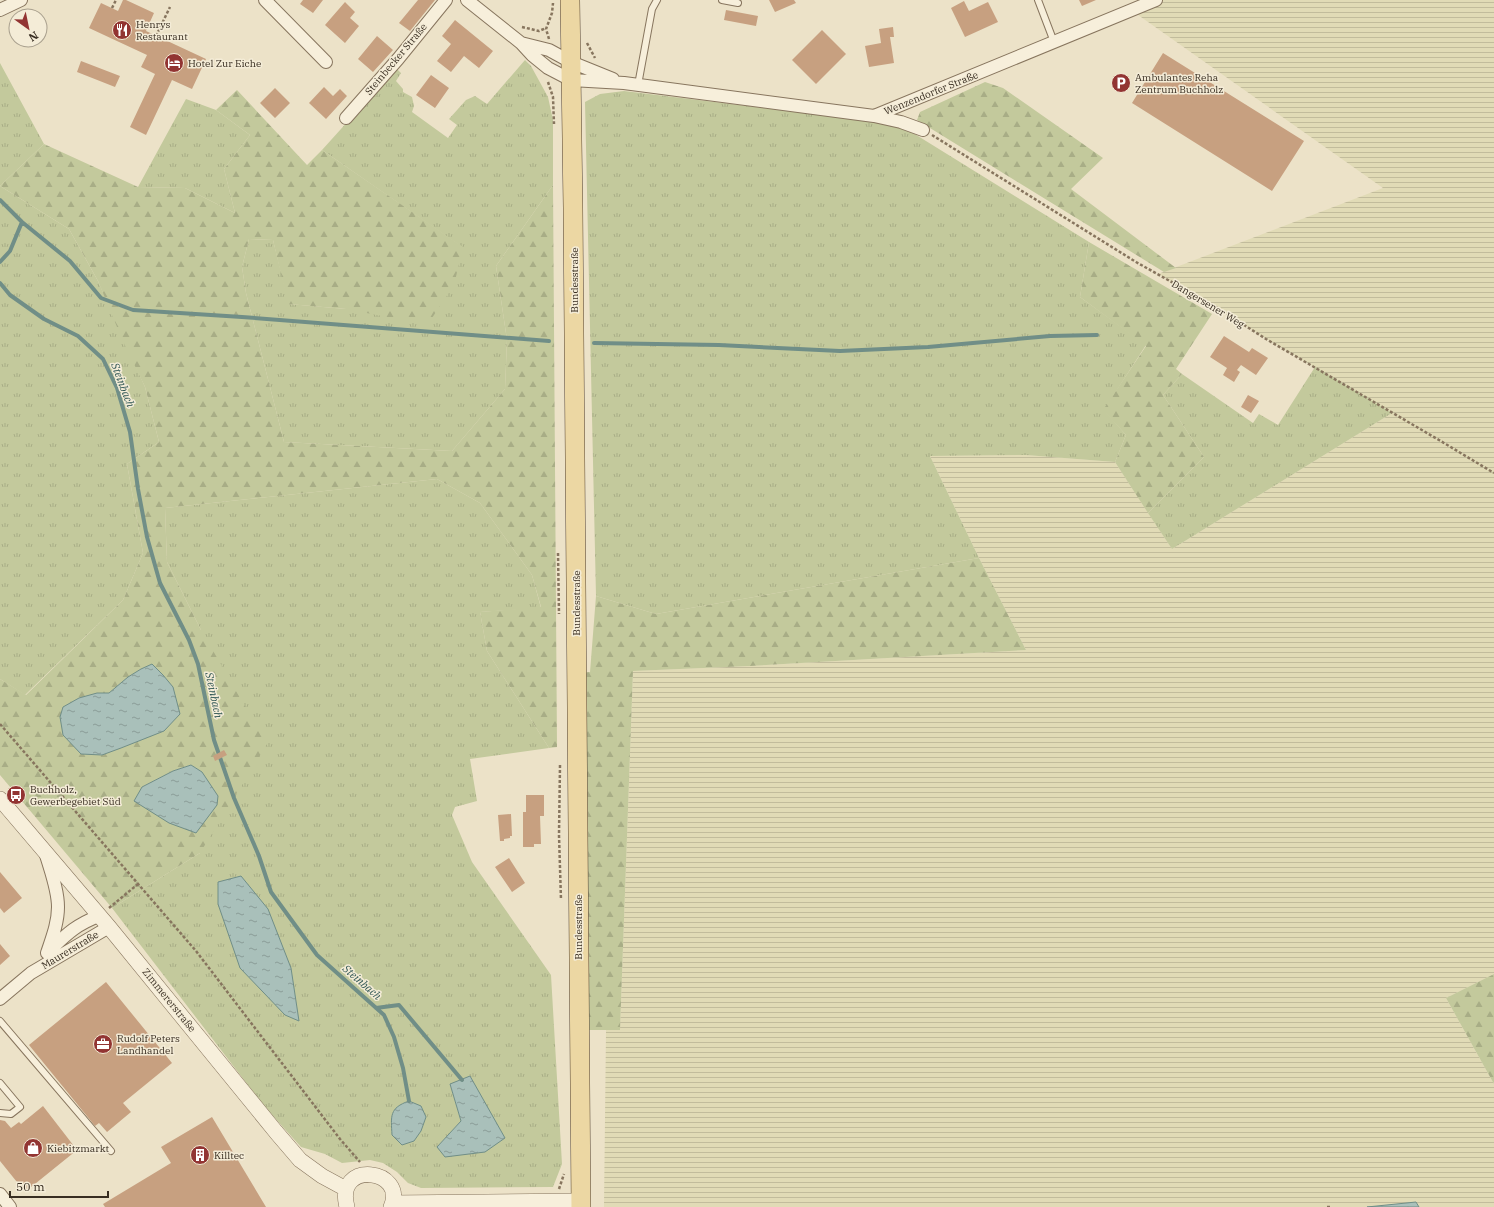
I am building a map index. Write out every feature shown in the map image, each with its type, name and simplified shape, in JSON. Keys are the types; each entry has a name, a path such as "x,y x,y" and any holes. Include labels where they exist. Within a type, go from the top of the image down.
{"main road":[{"name":"Bundesstraße","path":"564,1 571,71 581,1204"}],"street":[{"path":"0,10 21,0"},
{"path":"266,0 326,62"},
{"name":"Steinbecker Straße","path":"346,118 398,59 446,0"},
{"path":"467,0 521,43 532,55 548,68 571,71"},
{"name":"Wenzendorfer Straße","path":"571,71 624,83 874,116 1054,42 1129,5 1156,0"},
{"path":"521,43 549,50 571,71"},
{"name":"Wenzendorfer Straße","path":"571,71 624,83"},
{"path":"874,116 901,122 927,132"},
{"name":"Zimmererstraße","path":"0,799 104,921 300,1160 322,1176 346,1189"},
{"name":"Maurerstraße","path":"45,851 54,883 58,907 56,928 47,953"},
{"name":"Maurerstraße","path":"31,973 47,953 71,930 84,921 104,921"},
{"name":"Maurerstraße","path":"0,999 31,973 104,921"},
{"path":"347,1207 345,1199 346,1189 358,1176 366,1174 375,1174 384,1179 393,1193 392,1205 581,1204"},
{"path":"0,1194 10,1207"}],"lane":[{"path":"638,85 652,9 657,0"},
{"path":"722,0 738,3"},
{"path":"1038,0 1054,42"},
{"path":"0,1021 111,1151"},
{"path":"0,1083 20,1107 11,1114 0,1113"}],"path":[{"path":"112,8 116,0"},
{"path":"549,50 549,36 546,29 552,13 564,1"},
{"path":"156,36 170,7"},
{"path":"586,39 591,52 599,62"},
{"name":"Dangersener Weg","path":"927,132 1136,262 1216,307 1266,339 1494,473"},
{"path":"0,724 196,951 340,1138 363,1165 359,1167"},
{"path":"104,921 138,884"},
{"path":"1327,1207 1331,1206"}],"shaded area":[{"path":"1156,0 1494,0 1494,974 1446,998 1494,1084 1494,1207 604,1207 606,1030 620,1029 633,671 750,666 1026,650 979,558 930,456 1026,455 1115,462 1172,549 1392,413 1265,338 1216,307 1158,274 1383,188 1131,10"}],"green space":[{"path":"525,60 531,66 548,97 553,120 553,185 496,266 507,340 505,389 452,451 284,442 246,293 242,267 249,239 273,240 289,304 346,309 462,247 322,150 396,68 401,73 396,81 403,89 403,92 412,97 414,106 412,112 448,138 457,125 449,119 466,100 475,96 487,104"},
{"path":"0,63 44,144 0,186"},
{"path":"985,82 1003,88 1103,158 1071,189 1176,268 1164,272 917,120 920,112"},
{"path":"237,90 307,165 322,150 463,247 454,285 432,318 413,322 346,309 288,304 273,240 249,239 242,267 246,293 284,442 452,451 505,389 507,340 496,266 553,185 557,747 549,748 487,651 480,612 541,607 532,575 480,503 437,479 165,508 167,562 201,630 267,744 200,853 112,908 0,775 0,679 26,695 123,600 143,553 127,464 159,442 145,387 122,339 98,281 69,229 0,186 44,144 138,187 185,188 235,213 224,169 250,135 216,110","holes":["141,669 142,739 121,748 97,693 109,693","191,765 202,772 218,796 142,787 173,771"]},
{"path":"624,91 855,119 905,128 1089,242 1080,297 1146,345 1104,410 1126,435 1115,462 1026,455 930,456 979,558 656,614 596,596 585,102 600,94"},
{"path":"186,99 216,110 250,135 224,169 235,213 185,188 138,187"},
{"path":"0,186 69,229 98,281 145,387 159,442 127,464 143,553 123,600 25,695 0,679"},
{"path":"1089,242 1212,314 1176,369 1182,374 1163,395 1204,457 1148,513 1115,462 1126,435 1103,410 1146,346 1080,297"},
{"path":"1315,367 1392,413 1172,549 1148,513 1204,457 1163,395 1182,374 1253,423 1259,414 1278,425"},
{"path":"437,479 480,503 532,575 541,608 480,612 487,651 549,748 470,759 477,801 455,807 452,815 472,862 551,975 562,1164 553,1187 421,1188 408,1183 397,1172 383,1163 370,1160 342,1163 325,1154 301,1147 264,1106 112,908 200,853 201,630 167,562 165,508","holes":["450,1084 485,1152 437,1147 461,1121"]},
{"path":"979,558 1026,650 750,666 633,671 620,1030 579,1030 577,673 590,672 596,596 656,614"},
{"path":"1494,974 1494,1084 1446,998"}],"water":[{"path":"152,664 173,687 180,714 164,731 102,755 81,754 63,735 60,717 63,707 79,698 97,693 109,693 128,677"},
{"path":"191,765 202,772 218,796 217,805 196,833 169,823 134,801 142,787 173,771"},
{"path":"241,876 268,909 291,968 299,1021 285,1015 240,968 218,904 218,882"},
{"path":"470,1076 505,1138 485,1152 445,1157 437,1147 461,1121 450,1084"},
{"path":"409,1101 421,1106 426,1117 421,1131 414,1141 402,1145 392,1135 391,1123 395,1110 402,1104"},
{"path":"1416,1202 1419,1207 1367,1207"}],"building":[{"name":"Hotel Zur Eiche","path":"123,0 154,13 146,31 206,59 192,89 172,80 146,135 130,127 155,74 141,67 147,55 89,28 101,3 118,11"},
{"path":"303,0 323,0 313,13 300,4"},
{"path":"418,0 435,0 410,31 399,23"},
{"path":"769,0 794,0 796,3 775,12"},
{"path":"1079,0 1096,0 1082,6"},
{"path":"964,1 969,11 988,2 998,22 965,37 951,8"},
{"path":"345,2 355,12 350,18 359,26 345,43 325,25"},
{"path":"726,10 758,16 756,26 724,20"},
{"path":"455,20 493,51 479,68 464,56 451,72 437,61 451,44 442,36"},
{"path":"893,27 894,37 890,37 894,63 869,67 865,46 881,43 879,29"},
{"path":"822,30 846,54 816,84 792,60"},
{"path":"377,36 393,50 373,72 358,59"},
{"path":"1163,53 1304,141 1272,191 1132,103"},
{"path":"81,61 120,76 115,87 77,72"},
{"path":"431,75 449,88 435,108 416,95"},
{"path":"324,87 333,96 340,89 347,96 326,119 309,103"},
{"path":"275,88 290,103 275,118 260,103"},
{"path":"1224,336 1249,352 1252,348 1268,358 1256,375 1241,365 1237,370 1240,372 1234,382 1223,375 1227,368 1210,357"},
{"path":"1248,395 1259,401 1251,413 1241,407"},
{"path":"224,750 227,755 215,761 213,756"},
{"path":"526,795 544,795 544,816 540,816 541,844 534,844 534,847 523,847 523,812 526,812"},
{"path":"511,814 512,836 504,839 504,841 500,841 498,815"},
{"path":"509,858 525,883 512,892 495,867"},
{"path":"0,872 22,898 4,913 0,908"},
{"path":"0,944 10,956 0,965"},
{"path":"106,982 172,1063 123,1103 131,1112 107,1132 99,1123 95,1126 29,1045"},
{"path":"43,1106 77,1150 25,1192 0,1161 0,1120 5,1121 11,1128 19,1122 21,1124"},
{"name":"Killtec","path":"212,1117 266,1207 105,1207 103,1204 171,1163 161,1147"}],"waterway":[{"path":"0,200 22,222 70,261 101,298 133,310 549,341"},
{"name":"Steinbach","path":"0,262 10,251 22,222"},
{"name":"Steinbach","path":"0,283 10,295 44,319 78,336 103,359 117,388 130,432 138,489 147,537 160,583 189,640 198,664 214,740 234,798 259,856 271,892 317,955 384,1015 394,1037 403,1068 409,1101"},
{"path":"594,343 719,345 840,351 928,347 1050,336 1097,335"},
{"name":"Steinbach","path":"376,1008 399,1005 462,1080"}],"place":[{"name":"Henrys Restaurant","path":"122,30"},
{"name":"Hotel Zur Eiche","path":"174,63"},
{"name":"Ambulantes Reha Zentrum Buchholz","path":"1121,83"},
{"name":"Buchholz, Gewerbegebiet Süd","path":"16,795"},
{"name":"Rudolf Peters Landhandel","path":"103,1044"},
{"name":"Kiebitzmarkt","path":"33,1148"},
{"name":"Killtec","path":"200,1155"}]}
